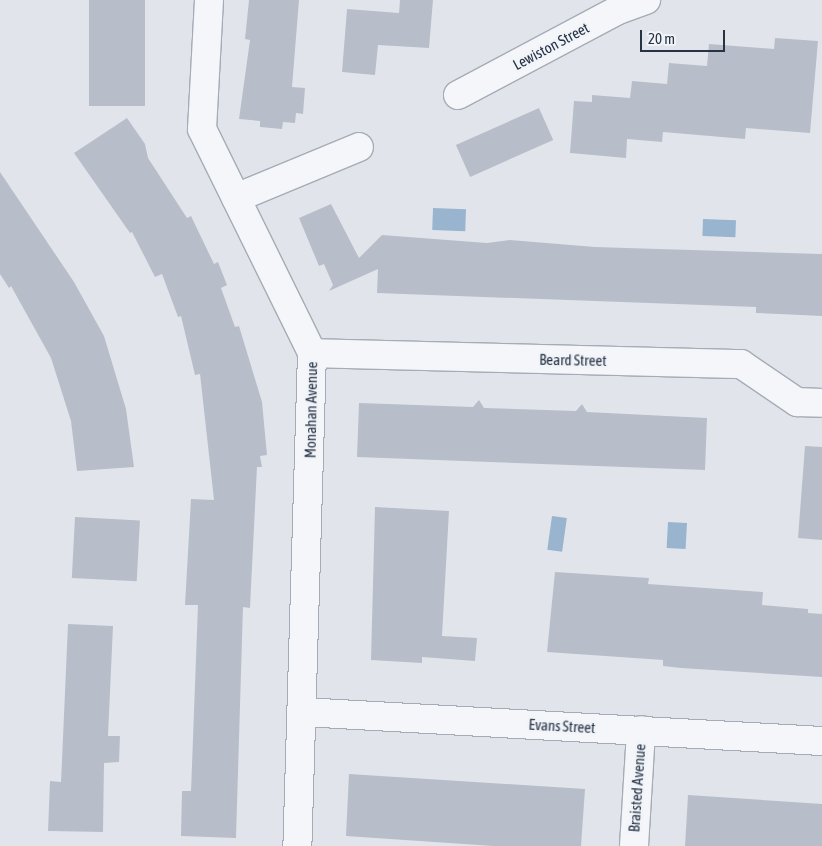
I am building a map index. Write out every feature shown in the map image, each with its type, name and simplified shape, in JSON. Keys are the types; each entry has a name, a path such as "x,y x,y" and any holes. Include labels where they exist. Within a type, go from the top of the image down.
{"street":[{"name":"Monahan Avenue","path":"209,0 202,129 312,353 303,712 297,846"},
{"name":"Lewiston Street","path":"458,95 618,10 646,0"},
{"path":"236,198 359,147"},
{"name":"Beard Street","path":"312,353 741,364 797,402 822,403"},
{"name":"Evans Street","path":"303,712 822,740"},
{"name":"Braisted Avenue","path":"634,846 641,730"}],"water":[{"path":"433,208 466,209 465,231 432,230"},
{"path":"703,219 736,220 735,237 702,236"},
{"path":"552,516 567,518 562,552 547,550"},
{"path":"668,522 687,523 686,549 667,548"}],"building":[{"path":"89,0 145,0 145,106 89,106"},
{"path":"249,0 299,0 292,87 305,88 303,114 296,113 295,123 283,122 282,129 260,127 260,121 239,119 250,40 245,39"},
{"path":"400,0 433,0 429,48 378,45 375,75 342,72 347,9 399,13"},
{"path":"775,38 818,41 810,133 746,128 745,139 663,132 662,142 627,139 626,158 570,153 574,101 592,102 592,95 630,98 632,81 667,84 669,63 707,66 709,44 774,49"},
{"path":"539,108 553,140 470,177 456,145"},
{"path":"127,118 145,144 148,158 187,218 191,216 214,264 218,262 227,285 221,288 235,327 239,326 262,402 267,455 260,456 262,467 257,467 250,608 243,607 236,838 181,836 182,791 191,791 198,605 185,605 191,499 214,500 200,374 195,375 181,316 178,317 162,274 155,277 132,232 130,233 74,153"},
{"path":"0,172 74,282 104,336 126,409 134,467 77,471 71,421 51,358 11,286 9,288 0,274"},
{"path":"331,204 359,258 382,235 487,243 510,240 595,247 822,254 822,316 756,313 756,307 377,293 378,269 329,291 333,285 324,264 319,266 299,218"},
{"path":"479,400 484,408 576,411 582,404 587,412 707,418 705,470 357,457 359,403 473,407"},
{"path":"805,446 822,447 822,540 798,538"},
{"path":"375,507 449,511 442,636 477,638 475,661 422,657 422,663 371,660"},
{"path":"75,517 140,520 137,581 72,578"},
{"path":"555,572 649,578 648,584 763,592 762,605 808,609 808,613 822,614 822,677 681,668 663,666 663,660 547,652"},
{"path":"68,624 113,626 108,736 120,736 119,762 104,763 103,832 48,831 50,781 61,782"},
{"path":"349,774 585,789 581,846 493,846 346,836"},
{"path":"688,795 822,804 822,846 685,846"}]}
